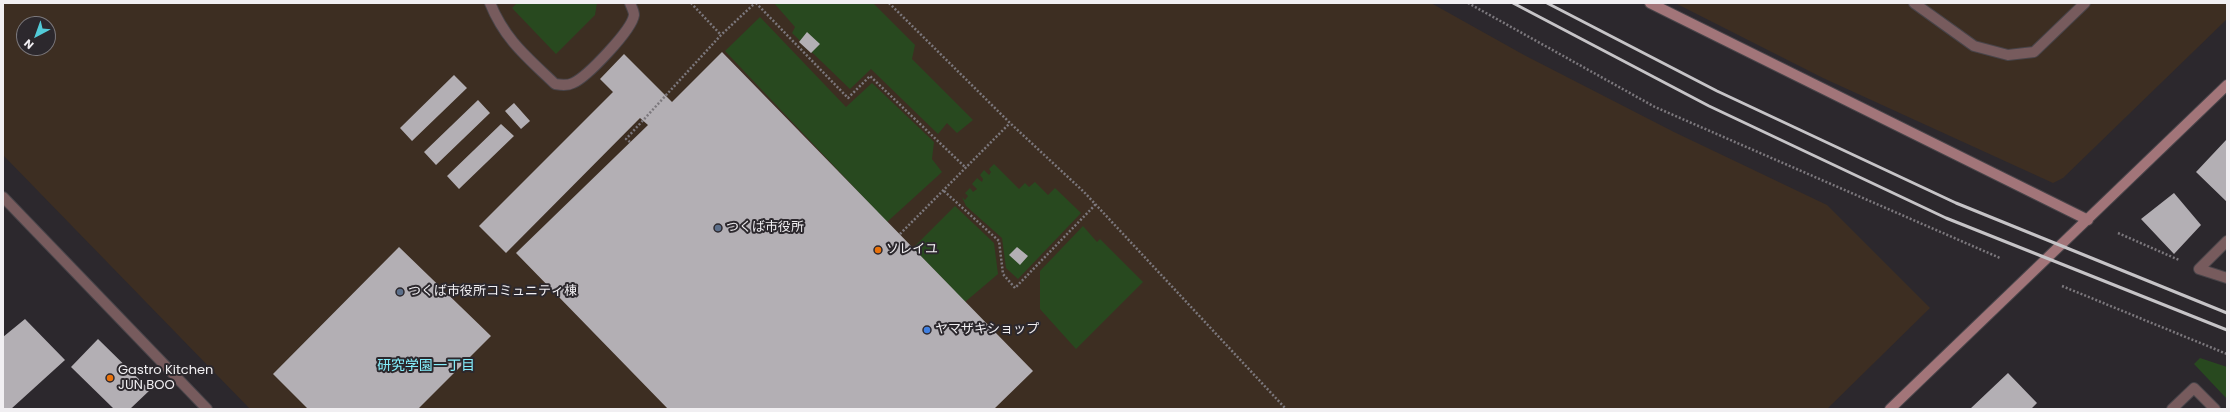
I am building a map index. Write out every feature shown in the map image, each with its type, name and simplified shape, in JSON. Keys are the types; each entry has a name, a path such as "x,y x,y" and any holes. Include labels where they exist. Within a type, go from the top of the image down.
{"street":[{"path":"490,3 498,23 512,43 555,84 564,86 574,83 603,57 628,30 634,14 630,3"},
{"path":"1650,3 2088,220"},
{"path":"1914,3 1974,46 2008,55 2034,52 2085,3"},
{"path":"1890,409 2227,85"},
{"path":"3,197 208,409"},
{"path":"2227,241 2199,269 2227,278"},
{"path":"2172,409 2194,388 2215,409"}],"path":[{"path":"691,3 721,36"},
{"path":"630,142 626,139 721,36 755,3 848,98 870,76 966,168"},
{"path":"889,3 1010,123 1096,204 1286,409"},
{"path":"1468,3 1655,106 2000,258"},
{"path":"900,234 1010,123"},
{"path":"944,191 999,241 1003,274 1015,288 1096,204"},
{"path":"2118,233 2199,269"},
{"path":"2062,286 2227,354"}],"shaded area":[{"path":"3,3 1431,3 1524,55 1674,132 1827,205 1930,308 1827,409 250,409 3,155"},
{"path":"1675,3 2227,3 2227,19 2063,178 2053,183 1823,78"}],"green space":[{"path":"517,3 597,3 595,15 556,54 512,8"},
{"path":"774,3 873,3 915,45 912,59 973,120 957,133 947,123 938,134 871,69 850,89 792,33 795,27"},
{"path":"760,17 846,107 872,83 934,142 932,159 942,172 887,222 725,51"},
{"path":"994,164 1019,189 1025,183 1029,187 1035,182 1048,195 1055,188 1081,213 1018,279 1006,268 1002,238 966,206 962,197 965,200 968,196 965,193 970,188 973,192 977,189 972,184 977,178 982,182 983,179 980,175 984,170 989,175 991,172 989,169"},
{"path":"955,206 994,243 998,274 965,302 913,248"},
{"path":"1083,226 1097,242 1100,239 1143,282 1076,349 1040,309 1040,271"},
{"path":"2200,358 2227,367 2227,399 2194,364"}],"building":[{"path":"807,32 820,44 811,53 799,42"},
{"name":"つくば市役所","path":"722,52 1033,371 994,409 668,409 516,253 648,125 640,118 506,253 479,226 613,92 600,79 624,54 672,102"},
{"path":"454,75 467,88 412,141 400,128"},
{"path":"478,100 490,113 436,165 424,152"},
{"path":"514,103 530,121 521,129 505,111"},
{"path":"501,124 514,136 459,189 447,176"},
{"path":"2227,139 2227,202 2196,172"},
{"path":"2174,193 2201,225 2174,254 2141,219"},
{"name":"つくば市役所コミュニティ棟","path":"399,247 491,336 418,409 308,409 273,374"},
{"path":"1017,247 1028,256 1020,265 1009,255"},
{"path":"25,319 65,360 11,409 3,409 3,337"},
{"name":"Gastro Kitchen JUN BOO","path":"98,339 150,390 130,409 114,409 71,367"},
{"path":"2008,373 2037,403 2031,409 1970,409"}],"railway":[{"path":"1513,3 1709,106 1946,218 2227,330"},
{"path":"1547,3 1717,91 1956,203 2227,313"}],"place":[{"name":"つくば市役所","path":"718,228"},
{"name":"ソレイユ","path":"878,250"},
{"name":"つくば市役所コミュニティ棟","path":"400,292"},
{"name":"ヤマザキショップ","path":"927,330"},
{"name":"Gastro Kitchen JUN BOO","path":"110,378"}],"district":[{"name":"研究学園一丁目","path":"426,366"}]}
